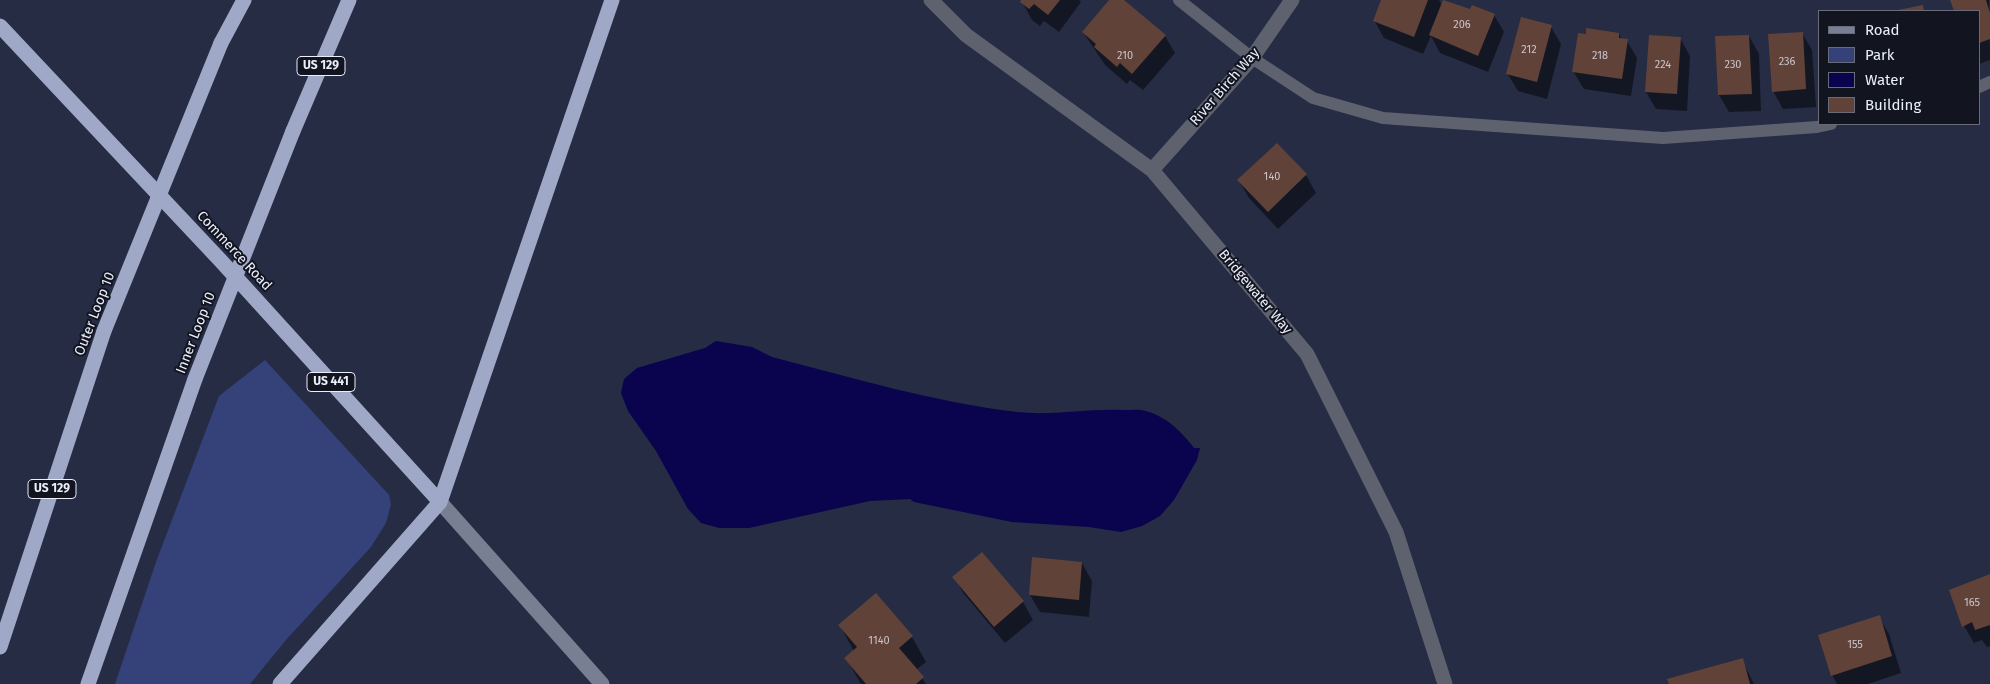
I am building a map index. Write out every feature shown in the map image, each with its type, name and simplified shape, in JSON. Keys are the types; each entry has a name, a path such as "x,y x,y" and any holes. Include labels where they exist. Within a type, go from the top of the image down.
{"highway":[{"name":"Outer Loop 10","path":"0,648 104,331 221,43 244,0"},
{"name":"Inner Loop 10","path":"88,684 195,379 293,132 349,0"},
{"path":"280,684 440,502 612,0"},
{"name":"Commerce Road","path":"0,26 221,261 440,502"}],"main road":[{"path":"440,502 602,684"}],"street":[{"name":"Bridgewater Way","path":"931,0 966,35 1152,170 1307,354 1396,532 1445,684"},
{"name":"River Birch Way","path":"1152,170 1252,58 1292,0"}],"lane":[{"path":"1179,0 1252,58 1313,98 1383,118 1663,138 1826,125"}],"green space":[{"path":"265,360 389,495 391,504 386,523 371,547 286,640 250,684 115,684 156,562 219,396"}],"water":[{"path":"716,341 752,347 772,357 894,389 986,408 1030,413 1144,410 1167,421 1179,430 1194,448 1200,448 1197,460 1174,500 1160,516 1142,526 1121,532 1089,527 1012,522 914,502 910,499 870,501 749,528 719,528 701,523 688,509 656,451 628,411 621,393 624,379 637,368 705,348"}],"building":[{"path":"1021,0 1060,0 1048,15 1034,4 1029,9 1020,2"},
{"path":"1109,0 1124,0 1166,35 1132,74 1120,63 1117,67 1094,47 1096,44 1082,32"},
{"path":"1381,0 1428,0 1414,37 1373,21"},
{"path":"1443,0 1470,9 1472,5 1495,14 1478,56 1429,35"},
{"path":"1950,0 1986,0 1990,13 1990,39 1980,43 1980,10 1954,10"},
{"path":"1923,5 1924,10 1898,10"},
{"path":"1521,17 1552,25 1537,82 1506,74"},
{"path":"1586,28 1619,33 1619,38 1628,39 1622,79 1572,72 1578,33 1586,34"},
{"path":"1803,32 1806,89 1772,92 1768,34"},
{"path":"1649,35 1681,37 1677,94 1645,92"},
{"path":"1749,35 1752,94 1718,95 1715,36"},
{"path":"1277,143 1307,174 1268,212 1237,180"},
{"path":"982,552 1024,601 994,627 952,577"},
{"path":"1032,557 1082,562 1079,600 1029,595"},
{"path":"1990,574 1990,625 1975,630 1972,622 1962,627 1949,590"},
{"path":"876,593 913,636 899,648 924,677 916,684 866,684 844,658 857,647 838,625"},
{"path":"1880,615 1892,656 1831,676 1818,635"},
{"path":"1743,658 1750,684 1669,684 1667,679"}]}
